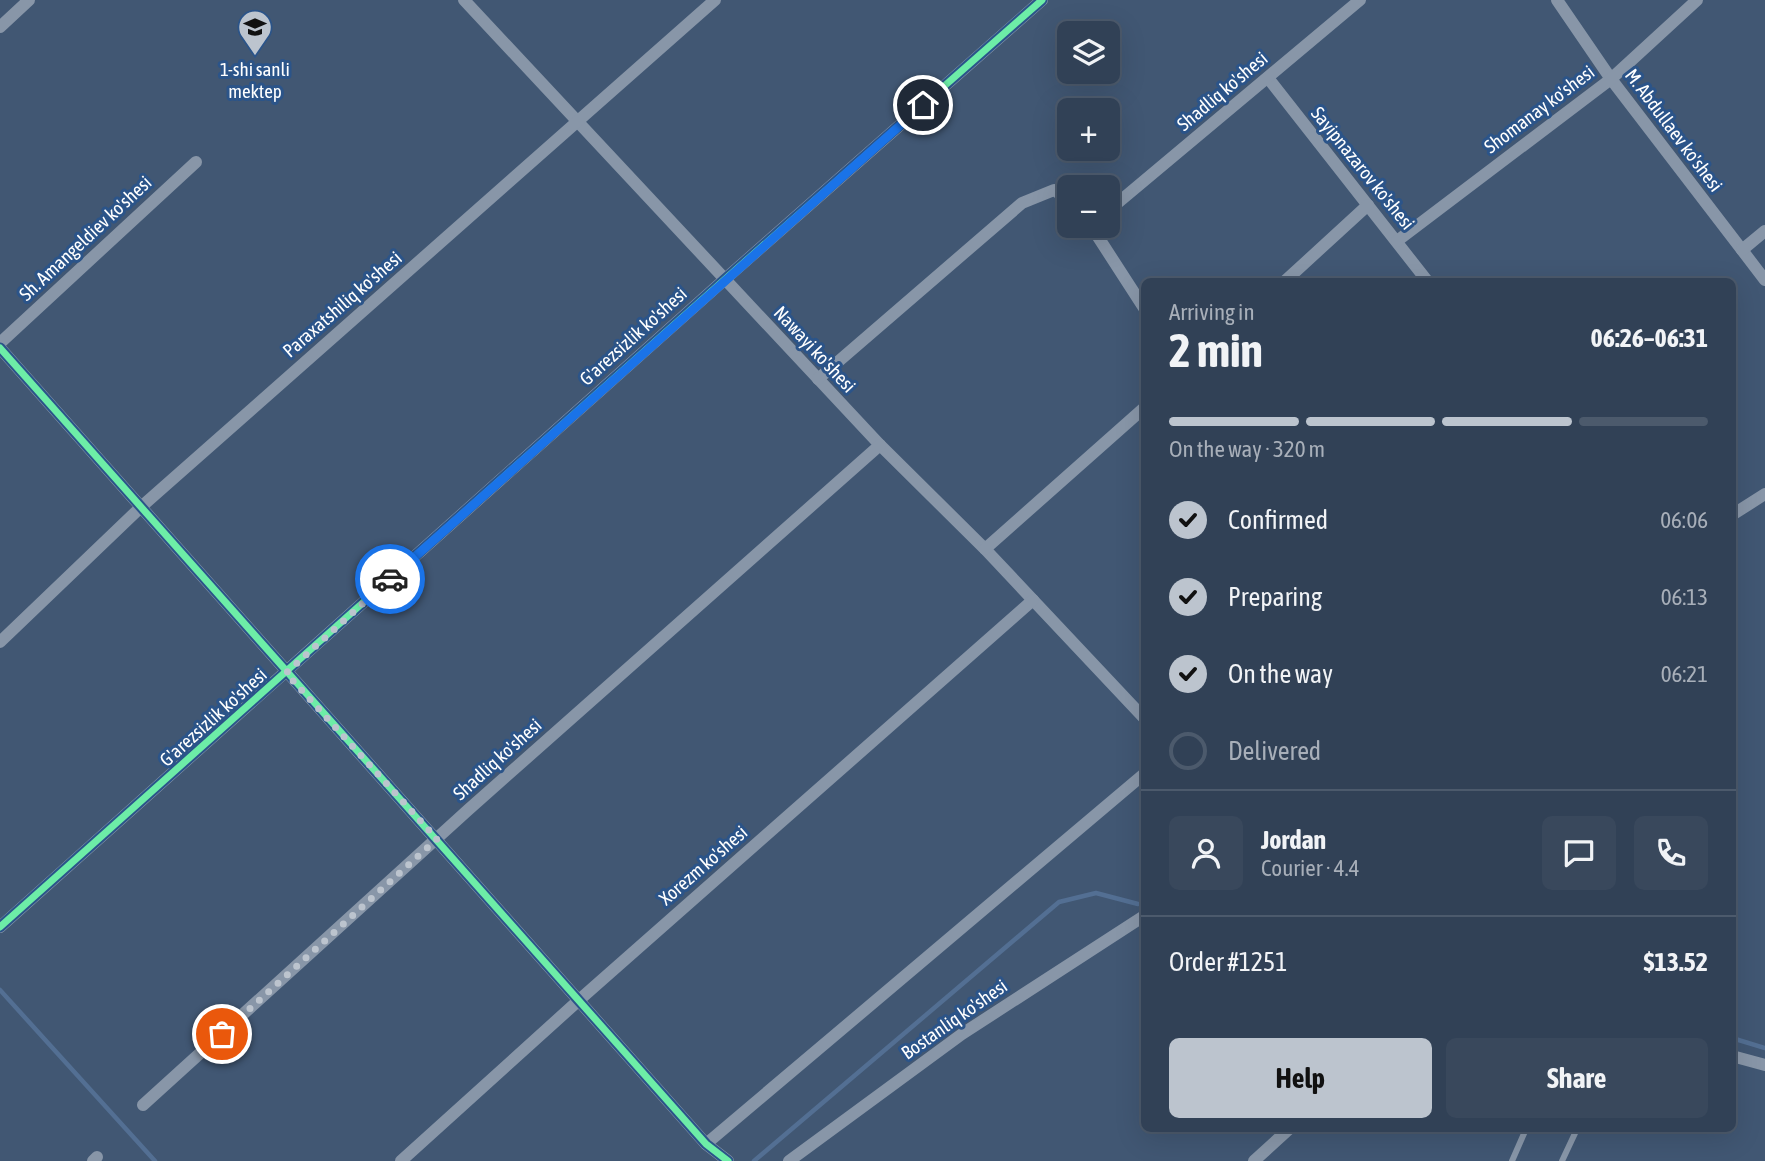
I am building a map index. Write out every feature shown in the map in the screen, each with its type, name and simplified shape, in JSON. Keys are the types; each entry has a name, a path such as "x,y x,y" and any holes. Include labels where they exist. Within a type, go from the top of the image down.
{"street":[{"path":"0,27 29,0"},
{"name":"Nawayi ko'shesi","path":"464,0 880,445 985,549 1141,715"},
{"name":"Paraxatshiliq ko'shesi","path":"0,642 141,507 715,0"},
{"name":"G'arezsizlik ko'shesi","path":"0,927 724,280 1042,0"},
{"name":"Shadliq ko'shesi","path":"1120,201 1360,0"},
{"name":"M. Abdullaev ko'shesi","path":"1557,0 1611,79 1765,280"},
{"name":"Shomanay ko'shesi","path":"1397,241 1611,79 1698,0"},
{"name":"Sayipnazarov ko'shesi","path":"1268,78 1425,278"},
{"name":"Sh. Amangeldiev ko'shesi","path":"0,343 196,162"},
{"path":"818,379 1022,203 1054,190 1057,192"},
{"path":"1288,278 1368,205"},
{"path":"1742,250 1765,231"},
{"path":"1099,238 1141,303"},
{"path":"0,348 706,1144 728,1161"},
{"path":"985,549 1141,411"},
{"name":"Shadliq ko'shesi","path":"144,1105 437,839 880,445"},
{"path":"1736,512 1765,494"},
{"name":"Xorezm ko'shesi","path":"401,1161 578,1001 1033,600"},
{"path":"706,1144 1141,777"},
{"name":"Bostanliq ko'shesi","path":"789,1161 962,1034 1141,918"},
{"path":"1736,1057 1765,1065"},
{"path":"1254,1161 1286,1132"}],"lane":[{"path":"1512,1161 1525,1132"},
{"path":"1562,1161 1576,1132"}],"waterway":[{"path":"754,1161 1059,902 1096,893 1138,904"},
{"path":"0,990 155,1161"},
{"path":"1736,1039 1765,1048"}],"cycle path":[{"path":"0,927 724,280 1042,0"},
{"path":"0,348 706,1144 728,1161"}],"way so far":[{"path":"222,1034 437,839 286,673 390,579"}],"place":[{"name":"1-shi sanli mektep","path":"255,57"}],"route":[{"path":"390,579 923,105"}]}
